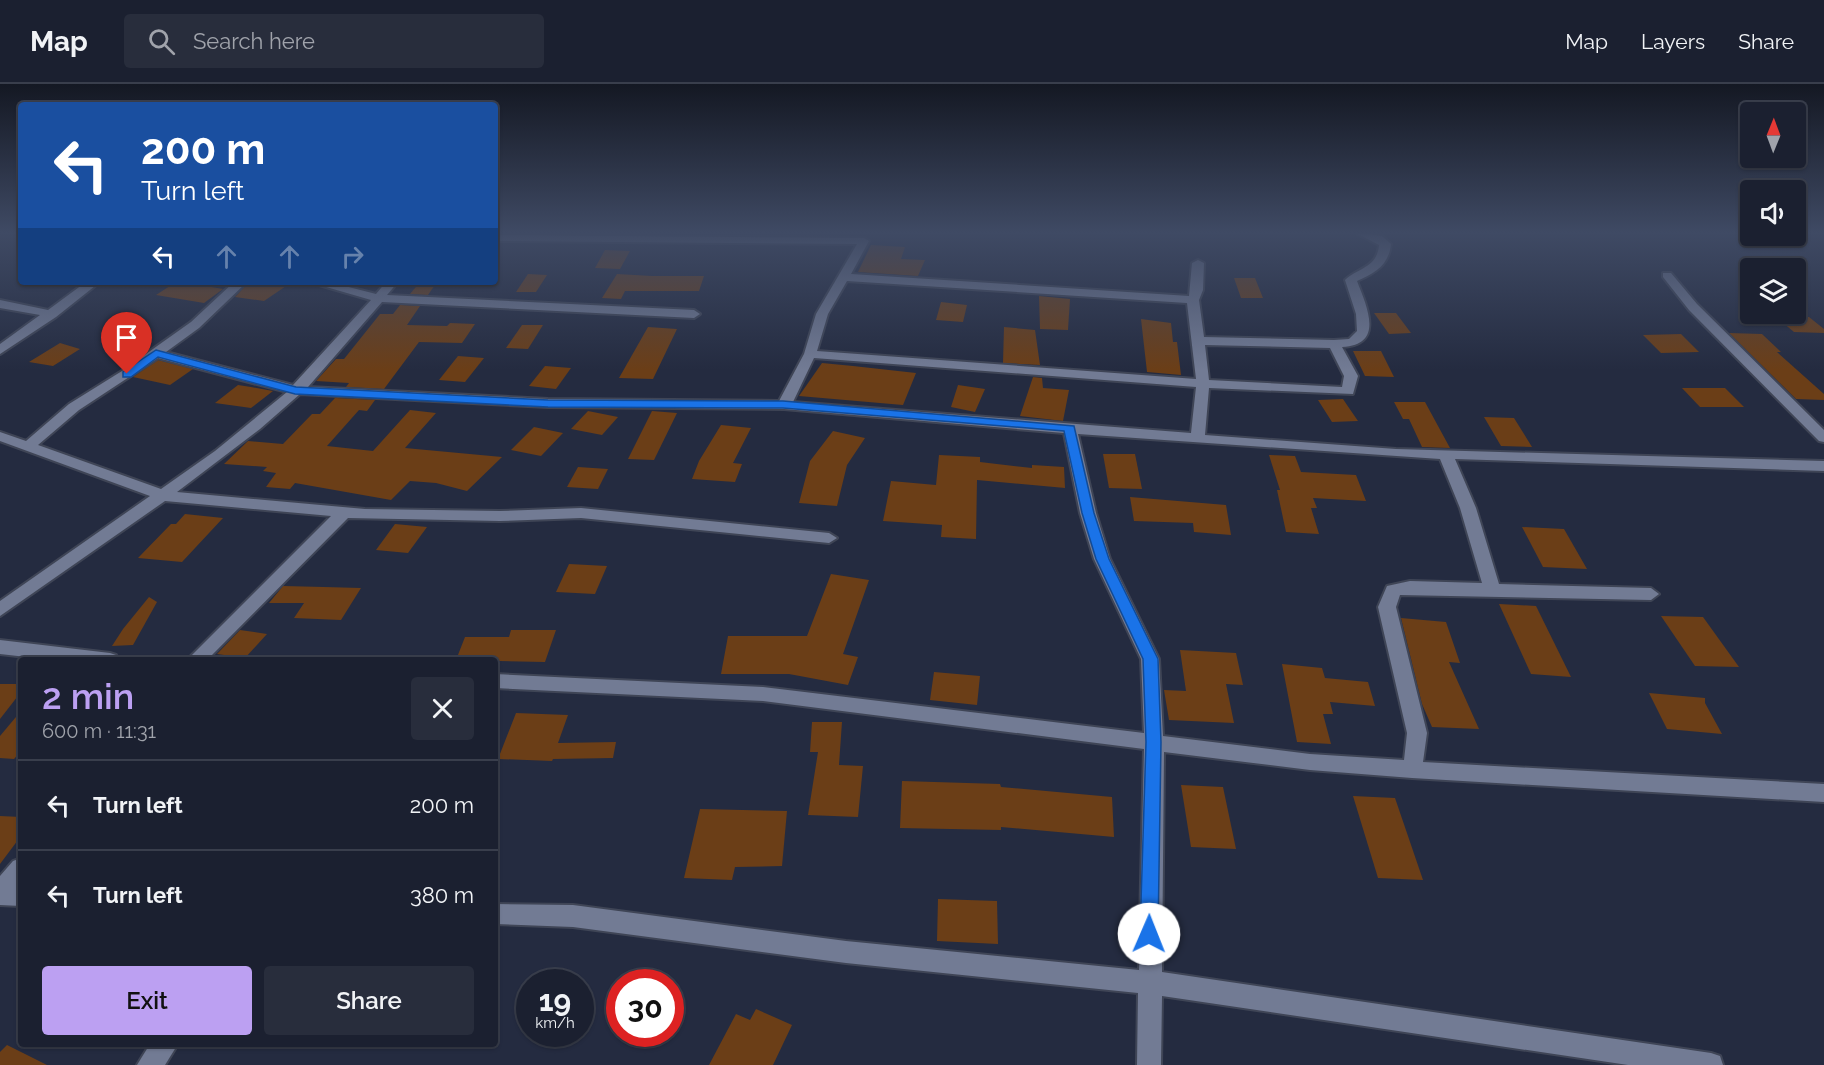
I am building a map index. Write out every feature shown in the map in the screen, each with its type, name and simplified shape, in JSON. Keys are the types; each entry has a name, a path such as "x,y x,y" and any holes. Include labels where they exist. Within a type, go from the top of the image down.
{"street":[{"path":"783,405 810,354 822,314 842,279"},
{"path":"870,279 1193,300"},
{"path":"1197,279 1197,290 1193,300 1196,341 1203,384 1198,438"},
{"path":"1196,341 1334,344 1355,342 1361,336 1365,320 1351,280 1353,279"},
{"path":"1670,279 1693,307 1824,438"},
{"path":"0,350 90,285"},
{"path":"27,447 75,407 195,325 238,285"},
{"path":"327,285 379,298 694,314"},
{"path":"0,610 58,565 164,496 295,390 390,285"},
{"path":"0,304 52,314"},
{"path":"810,354 1203,384 1348,391 1351,376 1334,344"},
{"path":"156,353 295,390 548,404 783,405 1446,455 1824,465"},
{"path":"1070,428 1088,513 1102,559 1150,659 1154,742 1148,982 1149,1065"},
{"path":"0,436 164,496 343,513 500,516 582,513 828,538"},
{"path":"1446,455 1468,508 1492,588"},
{"path":"199,657 343,513"},
{"path":"1413,770 1417,733 1387,607 1393,590 1410,587 1492,588 1651,594"},
{"path":"0,647 85,657"},
{"path":"498,681 763,694 1310,762 1824,793"},
{"path":"0,893 18,872"},
{"path":"0,893 18,896"},
{"path":"498,914 573,916 846,952 1148,982 1711,1065"},
{"path":"149,1065 164,1047"}],"building":[{"path":"525,279 545,279 536,292 516,292"},
{"path":"614,279 703,279 699,291 625,291 621,299 602,298"},
{"path":"1234,279 1255,279 1263,298 1241,298"},
{"path":"171,285 200,285 223,289 204,303 156,295"},
{"path":"246,285 288,285 264,301 235,297"},
{"path":"418,285 435,285 428,295 410,294"},
{"path":"1039,296 1070,299 1068,330 1040,329"},
{"path":"941,302 967,305 963,322 936,320"},
{"path":"400,305 420,306 407,325 475,324 462,343 419,342 384,389 346,387 349,383 316,381 336,359 344,359 380,314 393,314"},
{"path":"1374,313 1396,313 1411,333 1389,334"},
{"path":"1806,317 1824,329 1824,333 1794,332 1784,324 1806,324"},
{"path":"1141,319 1171,323 1173,342 1177,342 1181,375 1147,372"},
{"path":"522,325 543,325 528,349 506,348"},
{"path":"648,327 677,329 653,379 619,378"},
{"path":"1004,327 1035,330 1040,365 1003,363"},
{"path":"1729,333 1762,334 1781,352 1777,352 1824,394 1824,400 1796,399"},
{"path":"1681,334 1699,352 1661,353 1643,335"},
{"path":"60,343 80,349 53,366 29,362"},
{"path":"1353,351 1381,351 1394,377 1365,376"},
{"path":"458,356 484,358 465,382 439,380"},
{"path":"158,360 193,369 170,385 133,377"},
{"path":"822,363 916,373 903,405 799,396"},
{"path":"545,366 571,368 556,389 529,386"},
{"path":"1033,377 1042,378 1043,388 1069,390 1063,421 1020,416"},
{"path":"238,385 273,391 251,408 215,403"},
{"path":"958,385 985,389 975,412 951,407"},
{"path":"1682,388 1725,388 1744,407 1700,407"},
{"path":"335,398 375,400 367,411 359,410 327,446 373,451 410,410 436,413 405,448 502,457 467,491 436,483 410,481 391,500 295,483 290,489 266,487 276,473 263,471 267,467 224,464 248,441 283,444 312,414 320,414"},
{"path":"1343,399 1358,421 1332,422 1318,400"},
{"path":"1394,402 1425,402 1450,448 1422,447 1409,419 1403,419"},
{"path":"588,411 618,417 602,435 571,429"},
{"path":"652,411 677,413 654,460 628,459"},
{"path":"1484,417 1514,418 1532,447 1501,446"},
{"path":"721,425 751,428 733,463 742,464 735,482 692,479 699,461"},
{"path":"534,427 563,433 541,456 511,450"},
{"path":"833,431 865,438 847,465 837,506 799,503 810,461"},
{"path":"1103,454 1135,454 1142,489 1109,488"},
{"path":"939,455 980,457 980,462 1032,468 1032,465 1064,467 1065,488 977,480 976,539 941,537 942,525 883,521 891,481 936,485"},
{"path":"1269,455 1295,456 1301,472 1356,475 1366,501 1313,498 1317,508 1311,508 1319,534 1286,532 1277,490 1280,490"},
{"path":"578,467 608,469 598,489 567,487"},
{"path":"1130,497 1226,505 1231,535 1194,532 1193,523 1134,521"},
{"path":"185,514 223,518 182,562 138,558 171,524 176,524"},
{"path":"395,524 427,527 408,553 376,550"},
{"path":"1522,527 1564,529 1587,569 1543,567"},
{"path":"569,564 607,566 595,594 556,592"},
{"path":"831,574 869,580 843,654 858,657 848,685 789,674 721,674 728,636 807,636"},
{"path":"283,586 361,588 341,620 294,618 304,603 269,603"},
{"path":"149,597 157,602 133,645 112,646 123,629"},
{"path":"1499,604 1536,606 1571,677 1531,674"},
{"path":"1661,616 1703,617 1739,667 1695,666"},
{"path":"1401,618 1446,622 1460,663 1449,662 1479,729 1432,727 1422,704"},
{"path":"240,630 267,634 246,657 217,654"},
{"path":"511,630 556,630 545,662 498,661 498,657 457,657 465,637 509,637"},
{"path":"1180,650 1236,653 1243,685 1226,684 1234,723 1169,720 1164,690 1186,691"},
{"path":"1282,664 1322,668 1325,678 1368,682 1375,706 1330,702 1333,714 1323,714 1331,744 1297,742"},
{"path":"934,672 980,676 977,705 930,700"},
{"path":"0,684 18,684 18,696 0,719"},
{"path":"1649,693 1705,698 1705,703 1722,734 1667,729"},
{"path":"516,713 568,715 558,743 616,742 613,758 553,759 552,761 498,759"},
{"path":"18,715 18,754 14,759 0,758 0,736"},
{"path":"812,722 842,722 839,765 863,766 858,817 808,815 818,752 810,752"},
{"path":"902,781 1000,784 1001,787 1112,797 1114,837 1001,827 1001,830 900,828"},
{"path":"1181,785 1223,787 1236,849 1191,847"},
{"path":"1353,796 1395,798 1423,880 1378,878"},
{"path":"700,809 787,811 782,866 735,867 732,880 684,878"},
{"path":"0,816 18,817 18,840 0,864"},
{"path":"938,899 997,901 998,944 937,941"},
{"path":"756,1009 792,1025 773,1065 709,1065 736,1014 750,1020"},
{"path":"7,1045 47,1065 0,1065 0,1052"}],"route":[{"path":"127,374 156,353 295,390 548,404 783,405 1070,428 1088,513 1102,559 1150,659 1154,742 1149,934"}]}
